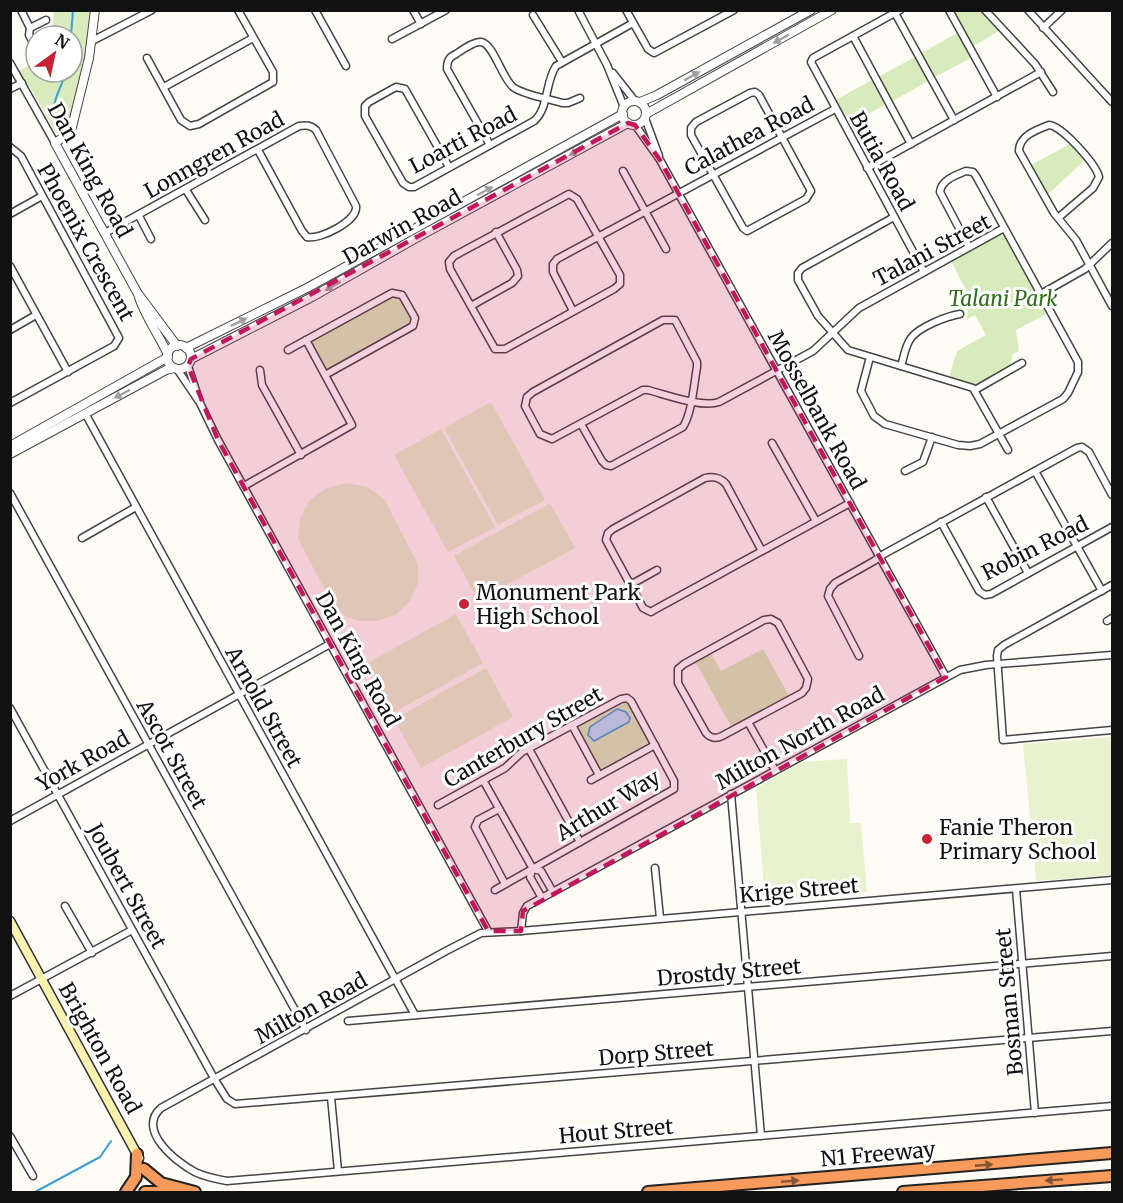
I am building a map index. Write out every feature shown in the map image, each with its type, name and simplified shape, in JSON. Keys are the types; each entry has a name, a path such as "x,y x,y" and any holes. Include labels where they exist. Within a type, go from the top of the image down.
{"highway":[{"name":"N1 Freeway","path":"648,1192 1113,1153"},
{"path":"126,1192 136,1177 137,1154"},
{"path":"144,1169 161,1183 195,1192"},
{"name":"N1 Freeway","path":"903,1192 1113,1176"},
{"path":"145,1192 179,1188"}],"main road":[{"name":"Brighton Road","path":"10,921 137,1154 155,1192"}],"street":[{"path":"21,10 28,24"},
{"path":"55,142 68,134 72,127 92,41 95,10"},
{"path":"92,41 152,10"},
{"path":"147,58 187,125 199,124 215,116 273,82 273,72 238,10"},
{"path":"315,10 346,66"},
{"path":"414,10 421,24"},
{"path":"392,39 446,10"},
{"path":"578,10 607,65 623,110 632,124 642,122 646,116 832,10"},
{"path":"626,10 648,49 657,53 734,10"},
{"path":"623,110 630,102 657,95 811,10"},
{"path":"949,10 997,97"},
{"path":"985,10 1041,72 1053,92"},
{"path":"1028,10 1113,102"},
{"path":"1043,27 1062,10"},
{"path":"911,144 853,36 898,12 954,120"},
{"path":"533,15 562,62 633,23"},
{"path":"38,24 46,20"},
{"name":"Butia Road","path":"853,36 813,58 811,66 924,272"},
{"path":"164,87 253,38"},
{"path":"490,145 447,69 450,58 478,42 490,48 512,86 545,98 568,103 580,98"},
{"name":"Loarti Road","path":"449,167 408,92 396,87 369,102 364,110 365,116 403,183 414,187 538,118 553,70 562,62"},
{"name":"Dan King Road","path":"10,63 138,294 177,346"},
{"path":"607,65 637,101 645,107 646,116"},
{"path":"867,168 1041,72"},
{"path":"10,89 22,83"},
{"path":"750,93 758,93 810,187 811,193 806,199 748,231 743,228 714,176 691,135 691,128 696,122 732,102 750,93"},
{"name":"Calathea Road","path":"573,311 553,272 553,264 557,259 835,109"},
{"name":"Darwin Road","path":"186,348 307,288 623,110"},
{"name":"Mosselbank Road","path":"646,116 660,160"},
{"name":"Mosselbank Road","path":"632,124 660,160 946,677"},
{"name":"Darwin Road","path":"189,362 632,124"},
{"name":"Lonngren Road","path":"105,233 299,126 309,125 316,130 357,209 350,220 319,237 311,238 304,235 258,150"},
{"path":"1058,219 1093,188 1099,177 1094,165 1060,129 1049,125 1023,138 1018,151 1058,219 1076,240 1113,306"},
{"name":"Phoenix Crescent","path":"10,147 21,156 118,335 118,341 114,346 10,403"},
{"path":"623,171 666,249"},
{"path":"969,247 940,192 942,183 964,171 970,171 976,176 1004,228"},
{"path":"186,190 205,220"},
{"path":"568,194 577,199 620,275 620,284 501,350 493,346 450,269 449,262 454,256 496,232 568,194"},
{"path":"10,214 42,196"},
{"path":"139,216 151,239"},
{"path":"894,217 799,271 798,280 818,316 850,351 975,390 1008,450"},
{"name":"Talani Street","path":"691,400 697,367 696,358 677,322 669,318 533,392 527,397 525,406 540,434 552,439 644,390 709,404 719,402 813,351 858,308 1004,228 1078,362 1079,370 1065,397 999,434"},
{"path":"471,306 512,283 518,276 496,232"},
{"path":"1041,294 1090,265 1113,243"},
{"path":"10,266 68,372"},
{"path":"288,350 392,293 403,296 415,318 414,326 325,375"},
{"name":"Dan King Road","path":"138,294 168,356"},
{"path":"901,366 908,343 914,335 947,316 960,314"},
{"path":"10,330 36,315"},
{"path":"244,486 352,425 306,340"},
{"path":"10,446 168,356 172,348 177,346 190,351 189,362 166,370 10,454"},
{"path":"168,356 169,363 176,368"},
{"path":"870,357 861,389 873,416 881,422 958,445 980,444 999,434"},
{"name":"Dan King Road","path":"189,362 200,403"},
{"path":"975,390 1022,363"},
{"name":"Dan King Road","path":"176,368 200,403 488,931"},
{"path":"260,370 262,385 301,455"},
{"path":"581,424 602,461 611,466 683,427 687,421 691,400"},
{"name":"Arnold Street","path":"85,413 415,1015"},
{"path":"905,471 923,462 932,437"},
{"path":"772,443 816,521"},
{"path":"859,656 831,603 828,593 835,583 940,522 1077,448 1082,447 1089,452 1113,495"},
{"path":"1035,471 1102,591"},
{"path":"762,551 726,484 717,478 708,477 608,533 607,543 643,608 651,612 850,503"},
{"name":"Ascot Street","path":"10,493 306,1030"},
{"path":"986,497 1028,573"},
{"path":"82,538 136,507"},
{"name":"Robin Road","path":"940,522 981,593 985,595 991,594 1113,527"},
{"path":"630,585 657,570"},
{"path":"1113,585 1004,645 997,652 1003,740 1113,730"},
{"path":"764,620 774,620 778,623 807,677 807,684 802,693 748,722 718,738 710,736 706,733 678,683 677,673 680,666 692,659 764,620"},
{"name":"York Road","path":"10,820 330,644"},
{"name":"Milton North Road","path":"521,930 525,908 964,668 1113,655"},
{"name":"Canterbury Street","path":"438,805 505,768 517,756 529,749 625,698"},
{"name":"Arthur Way","path":"495,890 674,789 674,781 655,745 631,701 625,698"},
{"name":"Joubert Street","path":"10,708 214,1080"},
{"path":"748,722 775,770"},
{"path":"572,725 599,776"},
{"path":"591,780 655,745"},
{"path":"529,749 580,842"},
{"path":"483,780 533,869 541,871 553,892"},
{"path":"731,794 761,1136"},
{"path":"499,809 478,820 475,827 505,884"},
{"path":"655,868 660,918"},
{"path":"533,869 530,876 542,898"},
{"name":"Krige Street","path":"488,931 1113,880"},
{"name":"Bosman Street","path":"1016,889 1035,1113"},
{"path":"65,906 92,953"},
{"path":"10,996 132,930"},
{"name":"Milton Road","path":"153,1118 161,1108 488,931"},
{"name":"Drostdy Street","path":"348,1021 1113,956"},
{"name":"Dorp Street","path":"214,1080 227,1099 235,1104 1113,1031"},
{"path":"331,1097 338,1171"},
{"name":"Hout Street","path":"153,1118 153,1130 172,1157 197,1173 227,1180 1113,1106"},
{"path":"10,1136 33,1176"}],"highlighted area":[{"path":"628,123 635,125 660,160 946,677 523,911 521,931 488,931 218,440 188,366 191,359"}],"green space":[{"path":"54,11 91,11 84,62 84,24 52,24"},
{"path":"952,11 980,11 999,31 972,47"},
{"path":"957,33 971,58 933,78 920,54"},
{"path":"915,57 928,81 891,102 878,77"},
{"path":"24,68 24,80 19,71"},
{"path":"872,80 886,104 847,126 834,101"},
{"path":"26,84 78,84 68,126 63,133 59,135 56,133"},
{"path":"1070,144 1085,160 1047,195 1031,165"},
{"name":"Talani Park","path":"998,234 1006,236 1048,313 1016,330 1019,351 1013,354 1007,369 976,385 949,377 957,351 986,335 975,315 966,320 968,311 961,301 969,296 951,261"},
{"path":"394,295 401,298 412,319 411,325 329,369 325,369 312,345 314,339"},
{"path":"491,402 545,500 498,525 444,428"},
{"path":"441,429 495,527 448,552 394,455"},
{"path":"346,483 367,487 384,499 418,564 418,583 410,601 397,614 378,621 358,621 345,616 334,607 298,539 300,519 309,501 325,489"},
{"path":"550,503 575,548 478,600 454,556"},
{"path":"456,614 483,663 391,714 364,665"},
{"path":"763,649 789,696 732,728 695,661 710,652 721,671"},
{"path":"486,668 513,717 421,768 394,719"},
{"path":"624,701 630,705 649,740 647,747 604,770 598,767 578,731 580,724"},
{"path":"1112,737 1112,875 1036,881 1023,744"},
{"path":"847,759 850,823 861,823 867,892 765,900 756,788 801,762"}],"water":[{"path":"617,709 626,712 630,718 629,722 594,741 588,735 590,727"}],"waterway":[{"path":"72,24 73,10"},
{"path":"57,128 54,105 62,84"},
{"path":"35,1192 100,1157 111,1141"}],"place":[{"name":"Monument Park High School","path":"464,604"},
{"name":"Fanie Theron Primary School","path":"927,839"}]}
